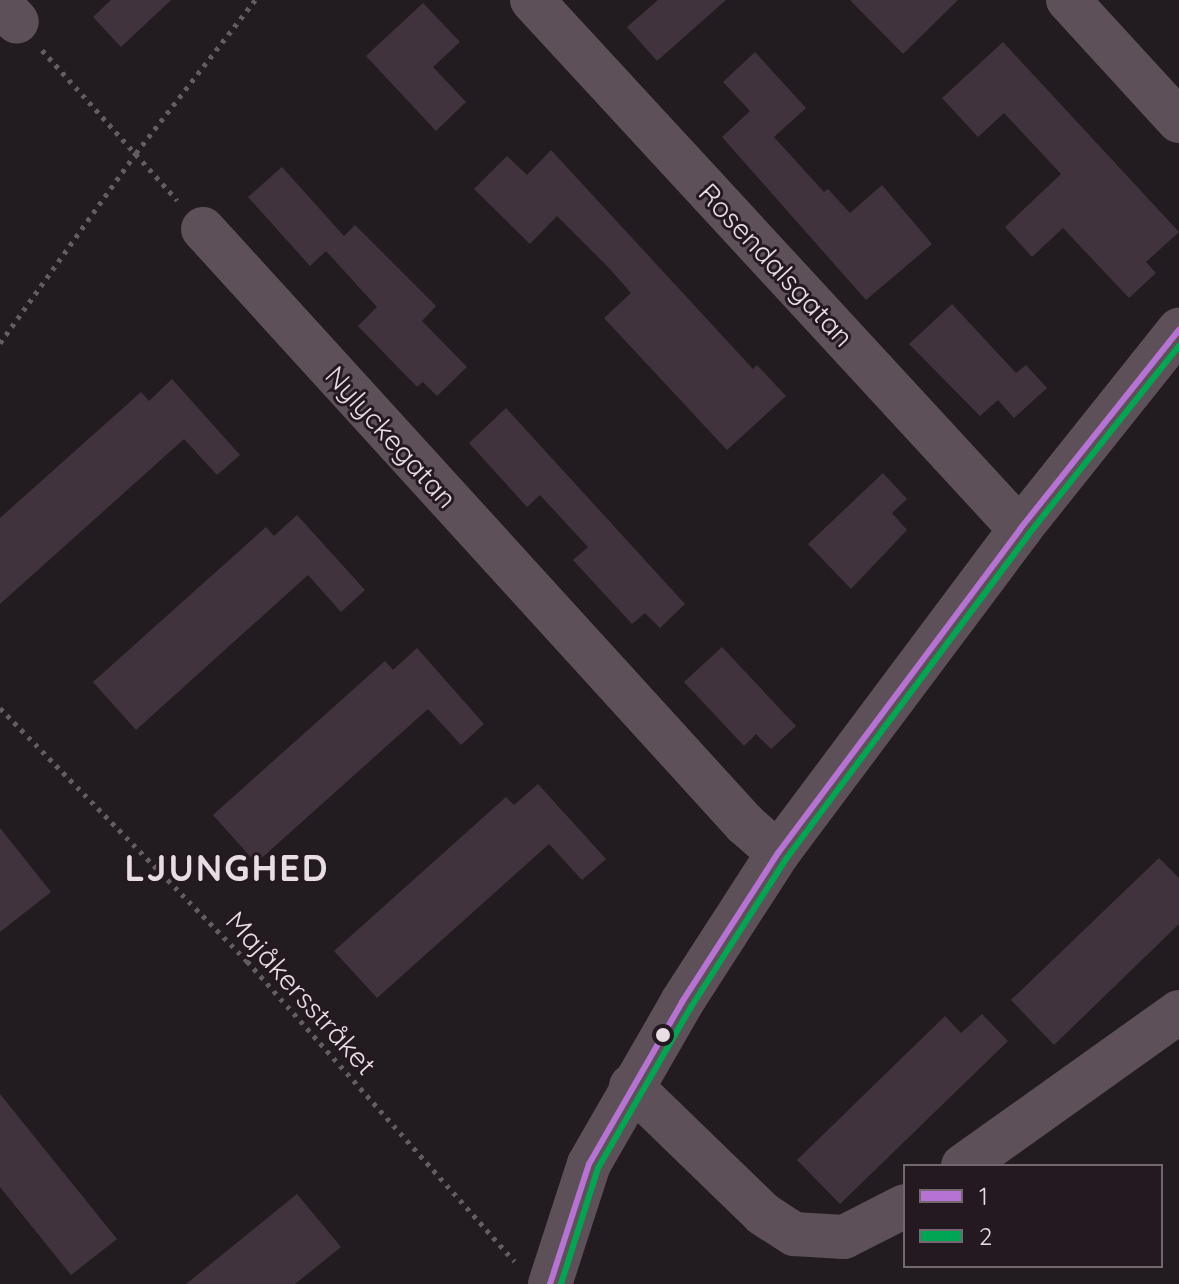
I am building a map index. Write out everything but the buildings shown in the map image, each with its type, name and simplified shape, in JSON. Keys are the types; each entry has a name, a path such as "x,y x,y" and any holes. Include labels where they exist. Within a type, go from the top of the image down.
{"street":[{"name":"Rosendalsgatan","path":"532,0 1020,529"},
{"path":"1068,0 1179,121"},
{"name":"Nylyckegatan","path":"203,229 734,813 778,853"},
{"path":"534,1275 631,1086 778,853 1020,529 1179,330"},
{"path":"966,1164 1179,1012"},
{"path":"631,1086 763,1214 794,1234 844,1237 903,1207"}],"path":[{"path":"0,343 136,153 255,0"},
{"path":"9,13 203,229"},
{"name":"Majåkersstråket","path":"0,708 247,961 534,1275"}],"transit line":[{"name":"1","path":"550,1284 589,1164 682,1002 778,853 1020,529 1179,330"},
{"name":"2","path":"561,1284 598,1168 691,1007 786,859 1028,535 1179,346"}],"district":[{"name":"LJUNGHED","path":"227,868"}]}
